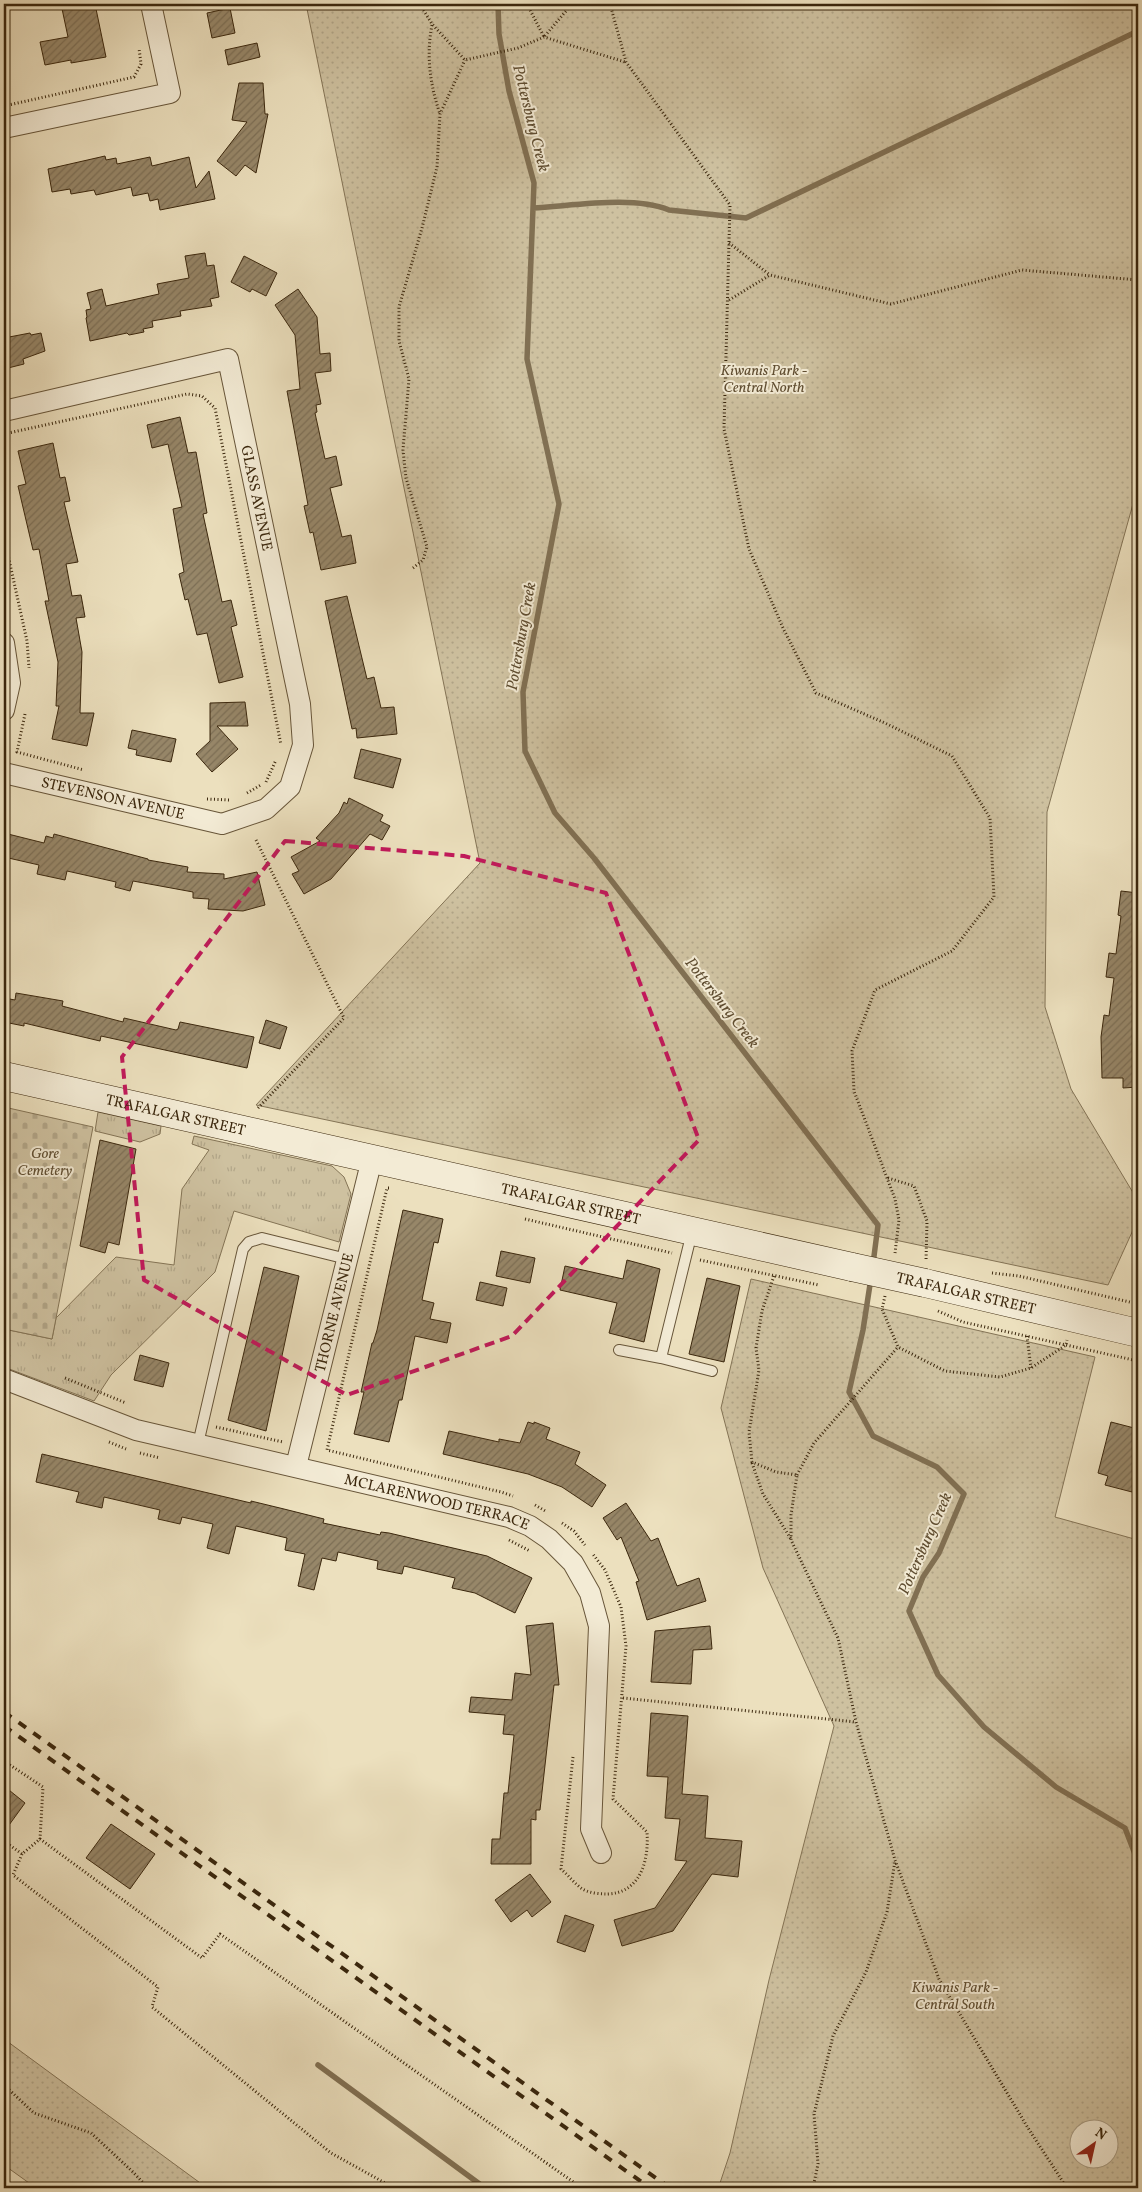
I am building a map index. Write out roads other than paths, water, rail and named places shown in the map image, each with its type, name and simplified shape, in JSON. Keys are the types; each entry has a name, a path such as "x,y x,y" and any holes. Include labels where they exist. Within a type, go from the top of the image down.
{"main road":[{"name":"TRAFALGAR STREET","path":"4,1076 372,1159 689,1244 852,1267 1138,1334"}],"street":[{"path":"4,128 170,93 151,4"},
{"name":"GLASS AVENUE","path":"4,411 228,359 300,704 303,745 290,787 266,810 222,824"},
{"path":"4,643 10,683 4,710"},
{"name":"STEVENSON AVENUE","path":"4,773 222,824"},
{"name":"THORNE AVENUE","path":"296,1466 372,1159"},
{"name":"MCLARENWOOD TERRACE","path":"4,1380 136,1430 509,1517 530,1526 549,1539 573,1563 590,1593 599,1626 591,1829 602,1853"}],"lane":[{"path":"198,1444 243,1249 249,1242 262,1238 347,1260"},
{"path":"661,1358 689,1244"},
{"path":"619,1350 712,1371"}],"waterway":[{"name":"Pottersburg Creek","path":"498,4 499,34 509,91 534,183 527,359 559,504 523,692 525,751 555,813 594,858 878,1225 873,1264"},
{"path":"533,208 620,202 638,203 669,210 746,218 1138,31"},
{"name":"Pottersburg Creek","path":"871,1278 863,1330 849,1392 873,1436 937,1467 964,1494 939,1553 923,1577 909,1611 938,1675 984,1727 1056,1787 1125,1828 1138,1862"},
{"path":"318,2065 485,2188"}],"railway":[{"path":"4,1712 670,2188"},
{"path":"4,1726 650,2188"}],"park label":[{"name":"Kiwanis Park - Central North","path":"764,378"},
{"name":"Gore Cemetery","path":"45,1162"},
{"name":"Kiwanis Park - Central South","path":"955,1996"}]}
